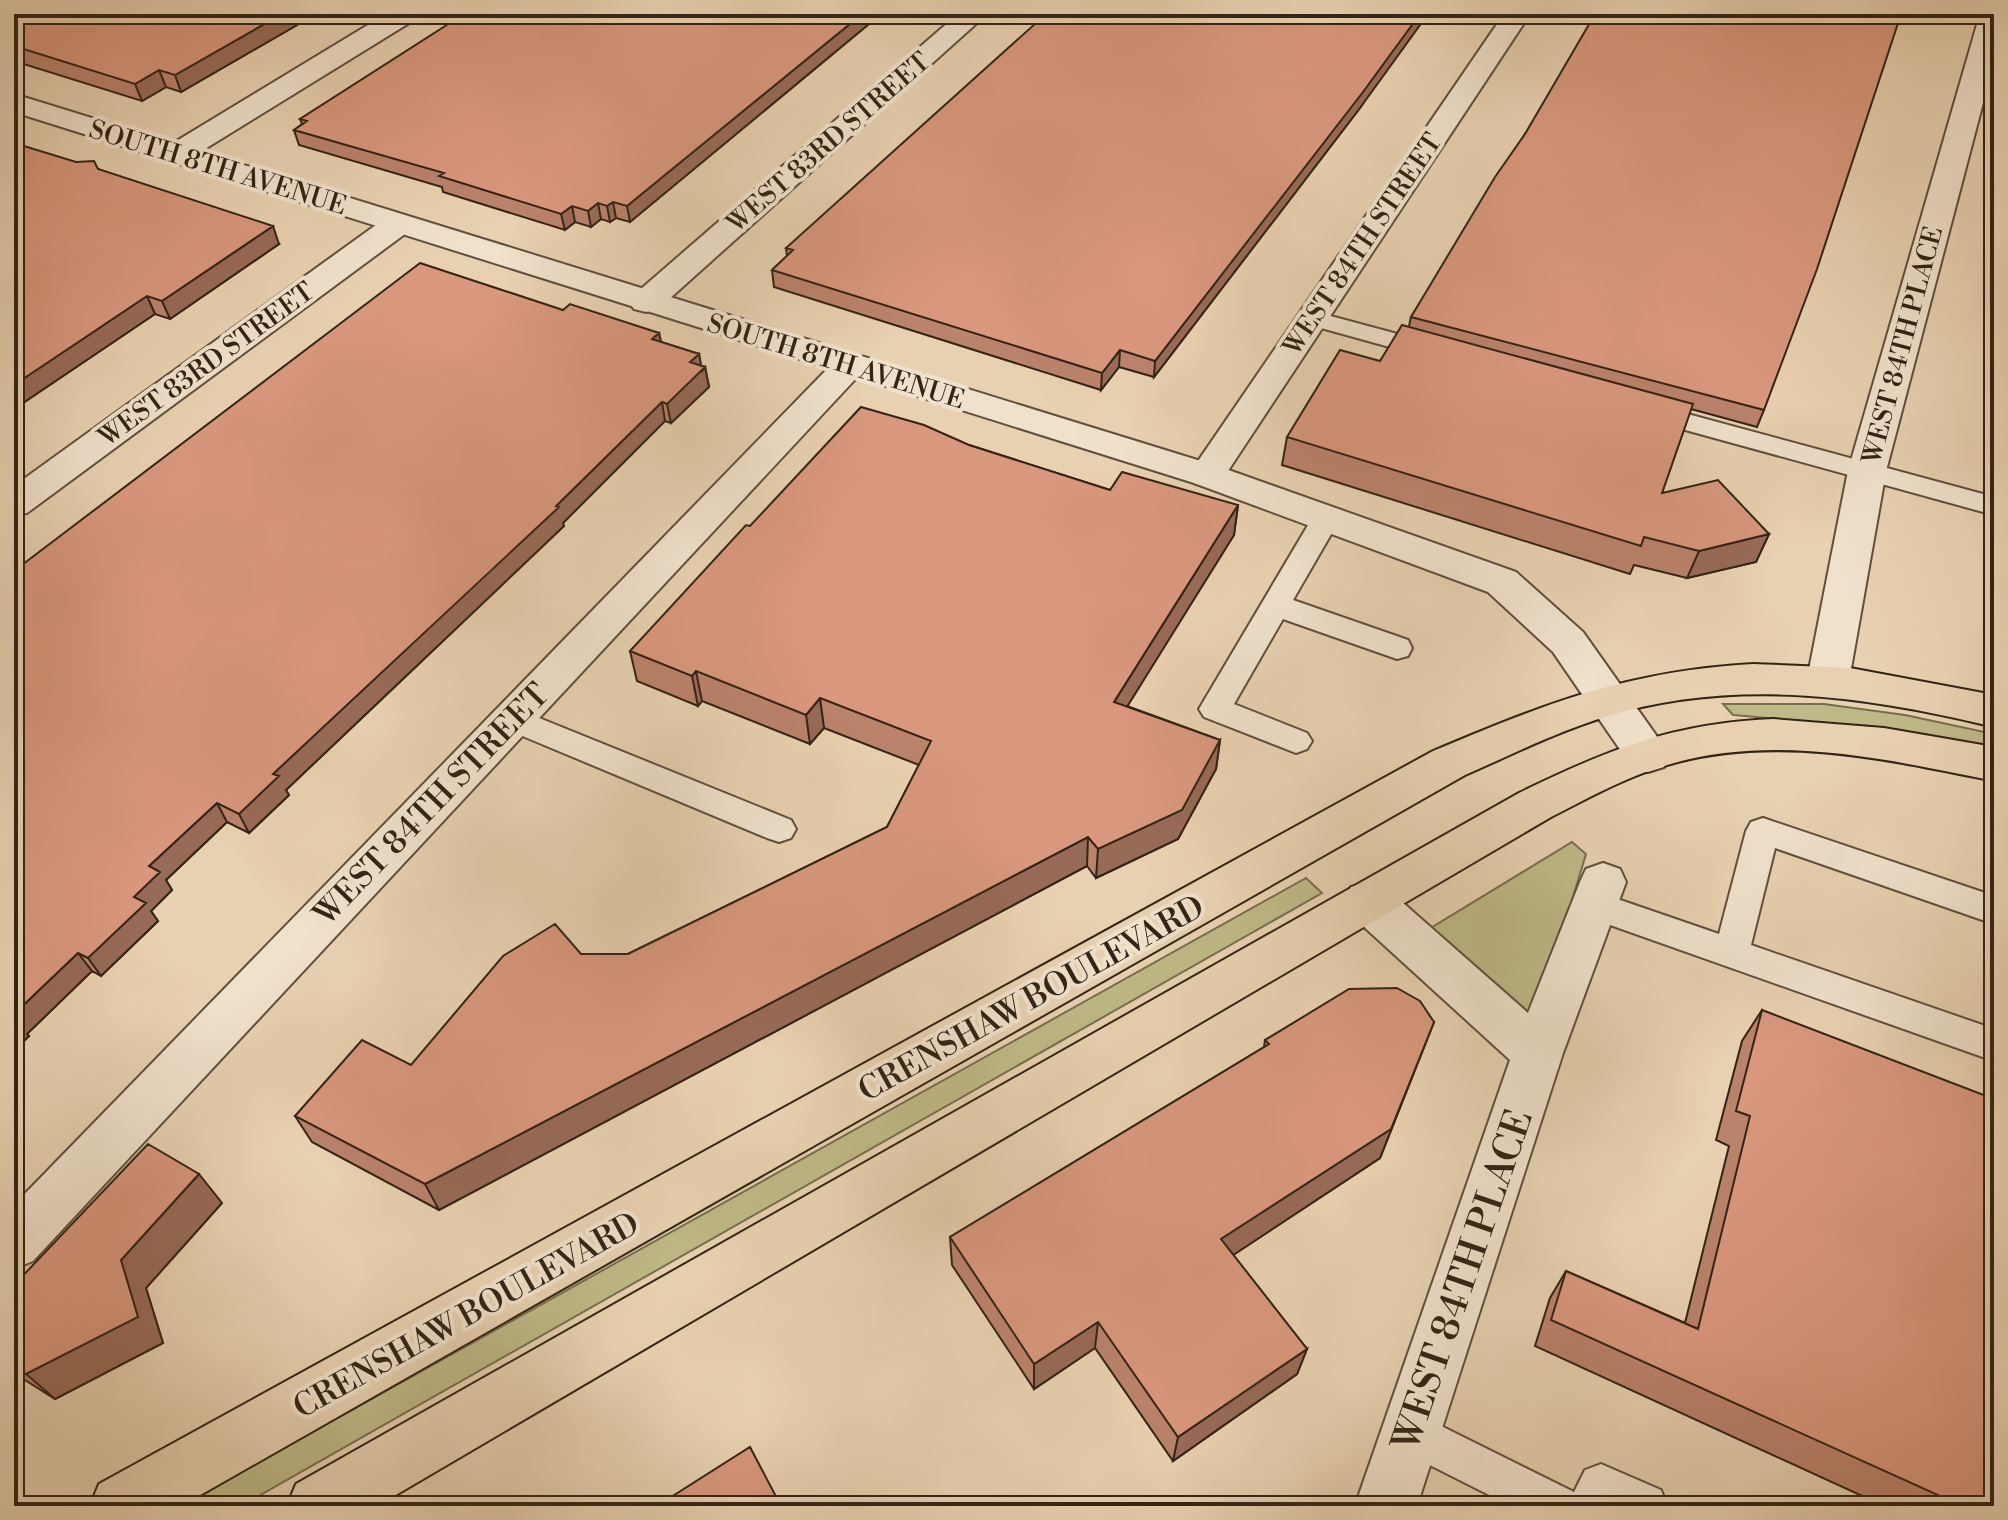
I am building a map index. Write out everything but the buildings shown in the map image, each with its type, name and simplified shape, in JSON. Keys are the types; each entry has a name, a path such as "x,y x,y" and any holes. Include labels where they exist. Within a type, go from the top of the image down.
{"main road":[{"name":"CRENSHAW BOULEVARD","path":"121,1506 1449,763 1608,700 1708,679 1828,680 1994,711"},
{"path":"318,1506 1535,805 1648,755 1698,741 1821,736 1994,764"}],"street":[{"path":"176,154 405,14"},
{"name":"WEST 83RD STREET","path":"646,302 974,14"},
{"name":"WEST 84TH STREET","path":"1207,475 1517,14"},
{"name":"WEST 84TH PLACE","path":"1828,680 1867,471 1993,14"},
{"name":"SOUTH 8TH AVENUE","path":"14,103 849,366 1207,475 1502,582 1561,634 1648,755"},
{"name":"WEST 83RD STREET","path":"14,504 398,224"},
{"name":"WEST 84TH STREET","path":"14,1243 849,366"},
{"name":"WEST 84TH PLACE","path":"1386,1506 1538,1053 1599,894"},
{"path":"1368,901 1538,1053"}],"lane":[{"path":"1312,318 1451,356"},
{"path":"1621,403 1994,506"},
{"path":"1296,741 1215,709 1327,517"},
{"path":"1275,605 1397,648"},
{"path":"512,719 779,829"},
{"path":"1731,954 1763,831 1994,910"},
{"path":"1599,894 1731,954 1994,1045"},
{"path":"1411,1433 1558,1506"},
{"path":"1591,1506 1601,1486 1645,1506"}],"shaded area":[{"path":"1723,704 1824,704 1905,715 1994,734 1994,751 1864,729 1733,715"},
{"path":"1572,842 1586,854 1531,1037 1421,934"},
{"path":"1306,878 1322,893 241,1506 180,1506"}]}
